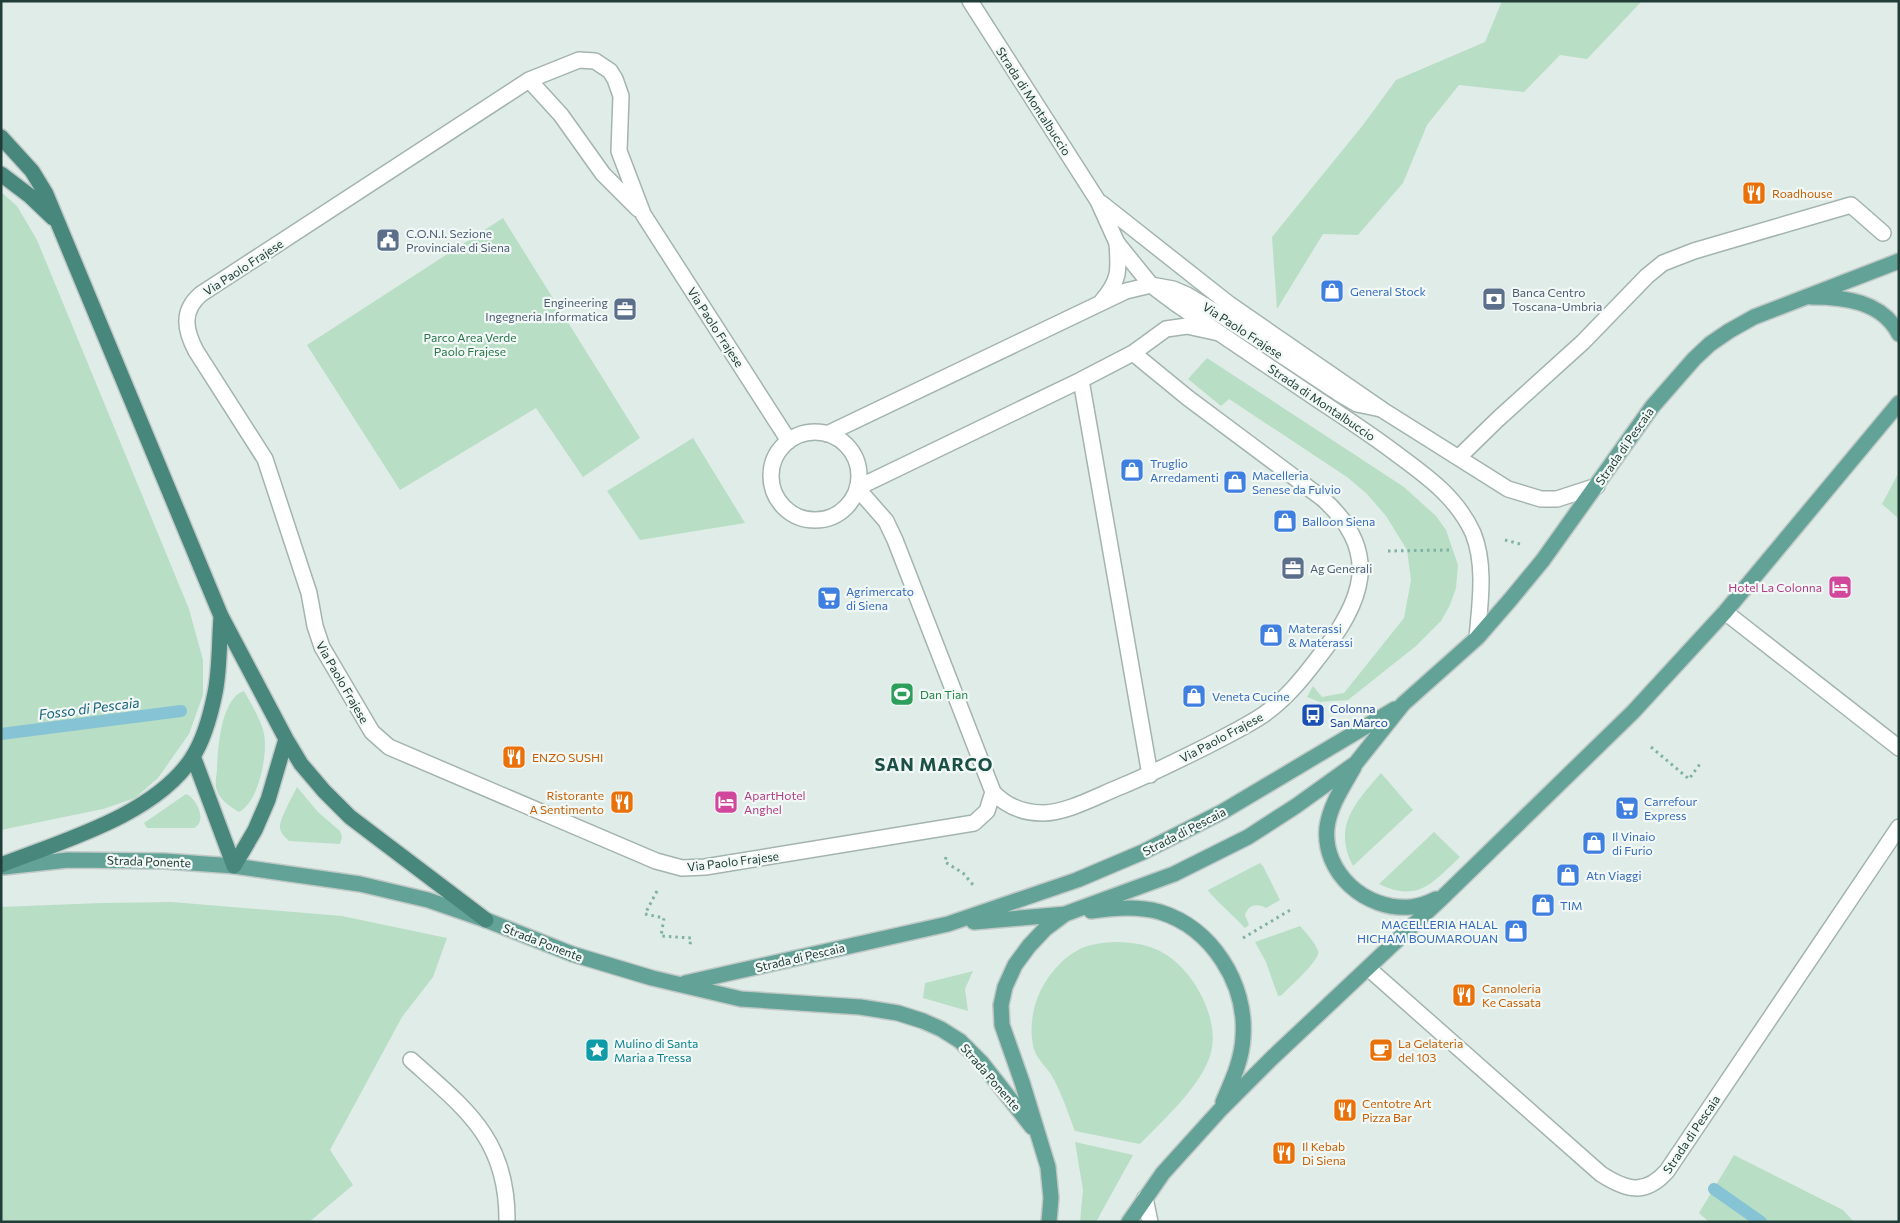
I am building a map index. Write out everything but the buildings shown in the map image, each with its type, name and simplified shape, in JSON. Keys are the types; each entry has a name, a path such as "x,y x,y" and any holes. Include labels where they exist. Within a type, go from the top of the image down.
{"highway":[{"path":"1,137 32,171 46,194 221,616 301,764 324,792 350,817 486,920"},
{"path":"1,174 30,196 58,224"},
{"path":"1,866 110,821 151,799 171,782 193,756 210,714 216,692 221,616"},
{"path":"234,866 255,830 268,800 286,739"},
{"path":"193,756 234,866"}],"main road":[{"name":"Strada di Pescaia","path":"1049,1222 1051,1198 1048,1167 1002,1025 1001,1005 1005,987 1015,965 1045,929 1064,914 1174,874 1248,837 1356,764 1404,704 1477,638 1543,560 1652,407 1694,359 1710,344 1754,316 1899,261"},
{"path":"1800,298 1823,297 1863,303 1886,316 1899,334"},
{"name":"Strada di Pescaia","path":"1130,1222 1145,1198 1184,1149 1220,1110 1633,712 1725,612 1899,403"},
{"name":"Strada di Pescaia","path":"681,984 948,924 1077,880 1143,852 1222,812 1404,704"},
{"path":"1356,764 1333,808 1327,827 1328,845 1333,864 1343,879 1363,895 1377,901 1398,906 1421,905 1443,897"},
{"name":"Strada Ponente","path":"1,866 40,862 98,860 164,861 234,866 360,884 428,900 486,920 597,963 652,978 741,999 860,1007 898,1013 941,1029 960,1041 981,1062 1037,1134"},
{"name":"Strada di Pescaia","path":"948,924 1124,907 1161,913 1194,931 1220,956 1238,989 1244,1018 1240,1058 1220,1110"}],"street":[{"name":"Strada di Montalbuccio","path":"970,1 1098,201 1117,243 1151,285 1378,440 1430,479 1450,497 1464,515 1477,545 1481,597 1477,638"},
{"name":"Via Paolo Frajese","path":"1133,353 1188,398 1329,504 1352,532 1361,563 1361,582 1344,620 1325,650 1299,682 1275,706 1250,723 1150,775 1064,809 1045,813 1031,812 1010,806 993,792 987,811 974,823 705,867 682,868 656,861 409,757 389,747 372,732 322,647 315,626 309,593 265,459 196,351 188,333 187,317 192,303 201,294 529,80 579,60 595,61 610,71 616,79 621,96 619,151 643,214 789,441 801,435 814,432 827,434 1126,291 1151,285 1173,289 1194,299 1357,404 1381,409"},
{"name":"Via Paolo Frajese","path":"529,80 561,115 603,174 643,214"},
{"name":"Strada di Montalbuccio","path":"1098,201 1228,304 1381,409 1508,488 1541,499 1557,499 1596,486"},
{"path":"1459,457 1498,418 1584,342 1647,276 1663,263 1694,251 1851,205 1883,233"},
{"name":"Via Paolo Frajese","path":"1098,305 1112,289 1116,280 1119,269 1117,243"},
{"name":"Via Paolo Frajese","path":"857,488 1081,380 1133,353 1166,329 1187,326 1220,333"},
{"path":"1081,380 1150,775"},
{"path":"789,441 779,450 772,463 770,477 773,491 780,503 790,513 803,519 831,518 843,510 852,500 857,488 858,475 856,462 850,450 840,440 827,434"},
{"path":"857,488 886,522 895,540 993,792"},
{"path":"1725,612 1899,748"},
{"name":"Strada di Pescaia","path":"1368,968 1601,1174 1614,1182 1631,1188 1646,1188 1659,1180 1667,1171 1899,827"},
{"path":"411,1060 464,1110 495,1150 504,1179 507,1222"},
{"path":"1145,1198 1150,1222"}],"path":[{"path":"1502,540 1511,540 1521,544"},
{"path":"1381,551 1453,550"},
{"path":"1651,747 1689,779 1700,764"},
{"path":"949,865 963,873 975,887 976,893"},
{"path":"1244,938 1292,909"},
{"path":"645,914 664,918 661,936 691,938 690,946"}],"green space":[{"path":"1502,1 1642,1 1587,59 1560,55 1524,92 1459,85 1427,125 1403,183 1358,235 1323,234 1277,309 1272,237 1363,125 1396,80 1485,42"},
{"path":"1,192 17,206 37,240 189,609 203,660 203,695 189,734 158,778 135,798 103,809 1,830"},
{"name":"Parco Area Verde Paolo Frajese","path":"503,218 640,438 583,477 536,408 400,490 307,345"},
{"path":"1207,358 1404,487 1436,516 1446,530 1458,565 1456,588 1450,605 1441,621 1416,646 1348,700 1320,702 1307,697 1313,686 1322,697 1344,693 1404,618 1411,580 1407,550 1386,516 1367,494 1347,477 1229,399 1221,406 1188,379"},
{"path":"693,438 745,523 640,540 607,491"},
{"path":"1899,472 1899,519 1882,504"},
{"path":"244,691 263,728 265,753 257,788 246,807 239,812 222,799 217,791 216,782 222,725 230,703 236,695"},
{"path":"1381,773 1413,810 1353,866 1347,852 1346,827 1350,815 1363,794"},
{"path":"297,787 318,812 340,831 342,837 340,844 289,841 284,836 280,824"},
{"path":"186,794 197,805 200,816 198,825 194,828 147,828 144,823"},
{"path":"1434,832 1460,857 1433,882 1415,891 1393,889 1379,884"},
{"path":"1260,863 1280,900 1266,908 1256,905 1248,909 1245,915 1249,925 1245,928 1208,890"},
{"path":"172,902 342,916 447,938 433,977 402,1017 330,1150 353,1185 309,1222 1,1222 1,907"},
{"path":"1300,926 1315,944 1318,955 1304,973 1282,995 1278,996 1266,962 1255,942"},
{"path":"1113,942 1146,946 1165,954 1176,962 1196,986 1204,1000 1212,1030 1212,1045 1204,1071 1179,1104 1140,1144 1075,1131 1051,1074 1035,1053 1032,1035 1032,1020 1040,992 1047,979 1057,967 1080,949"},
{"path":"973,971 965,989 968,1011 923,998 925,983"},
{"path":"1075,1142 1133,1155 1096,1222 1080,1222 1083,1190"},
{"path":"1734,1155 1843,1210 1854,1222 1709,1222 1699,1213"}],"waterway":[{"name":"Fosso di Pescaia","path":"1,734 181,711"},
{"path":"1714,1189 1761,1222"}],"place":[{"name":"Roadhouse","path":"1754,193"},
{"name":"C.O.N.I. Sezione Provinciale di Siena","path":"388,240"},
{"name":"General Stock","path":"1332,291"},
{"name":"Banca Centro Toscana-Umbria","path":"1494,299"},
{"name":"Engineering Ingegneria Informatica","path":"625,309"},
{"name":"Truglio Arredamenti","path":"1132,470"},
{"name":"Macelleria Senese da Fulvio","path":"1235,482"},
{"name":"Balloon Siena","path":"1285,521"},
{"name":"Ag Generali","path":"1293,568"},
{"name":"Hotel La Colonna","path":"1840,587"},
{"name":"Agrimercato di Siena","path":"829,598"},
{"name":"Materassi & Materassi","path":"1271,635"},
{"name":"Dan Tian","path":"902,694"},
{"name":"Veneta Cucine","path":"1194,696"},
{"name":"Colonna San Marco","path":"1313,715"},
{"name":"ENZO SUSHI","path":"514,757"},
{"name":"Ristorante A Sentimento","path":"622,802"},
{"name":"ApartHotel Anghel","path":"726,802"},
{"name":"Carrefour Express","path":"1627,808"},
{"name":"Il Vinaio di Furio","path":"1594,843"},
{"name":"Atn Viaggi","path":"1568,875"},
{"name":"TIM","path":"1543,905"},
{"name":"MACELLERIA HALAL HICHAM BOUMAROUAN","path":"1516,931"},
{"name":"Cannoleria Ke Cassata","path":"1464,995"},
{"name":"Mulino di Santa Maria a Tressa","path":"597,1050"},
{"name":"La Gelateria del 103","path":"1381,1050"},
{"name":"Centotre Art Pizza Bar","path":"1345,1110"},
{"name":"Il Kebab Di Siena","path":"1284,1153"}],"district":[{"name":"SAN MARCO","path":"934,764"}]}
